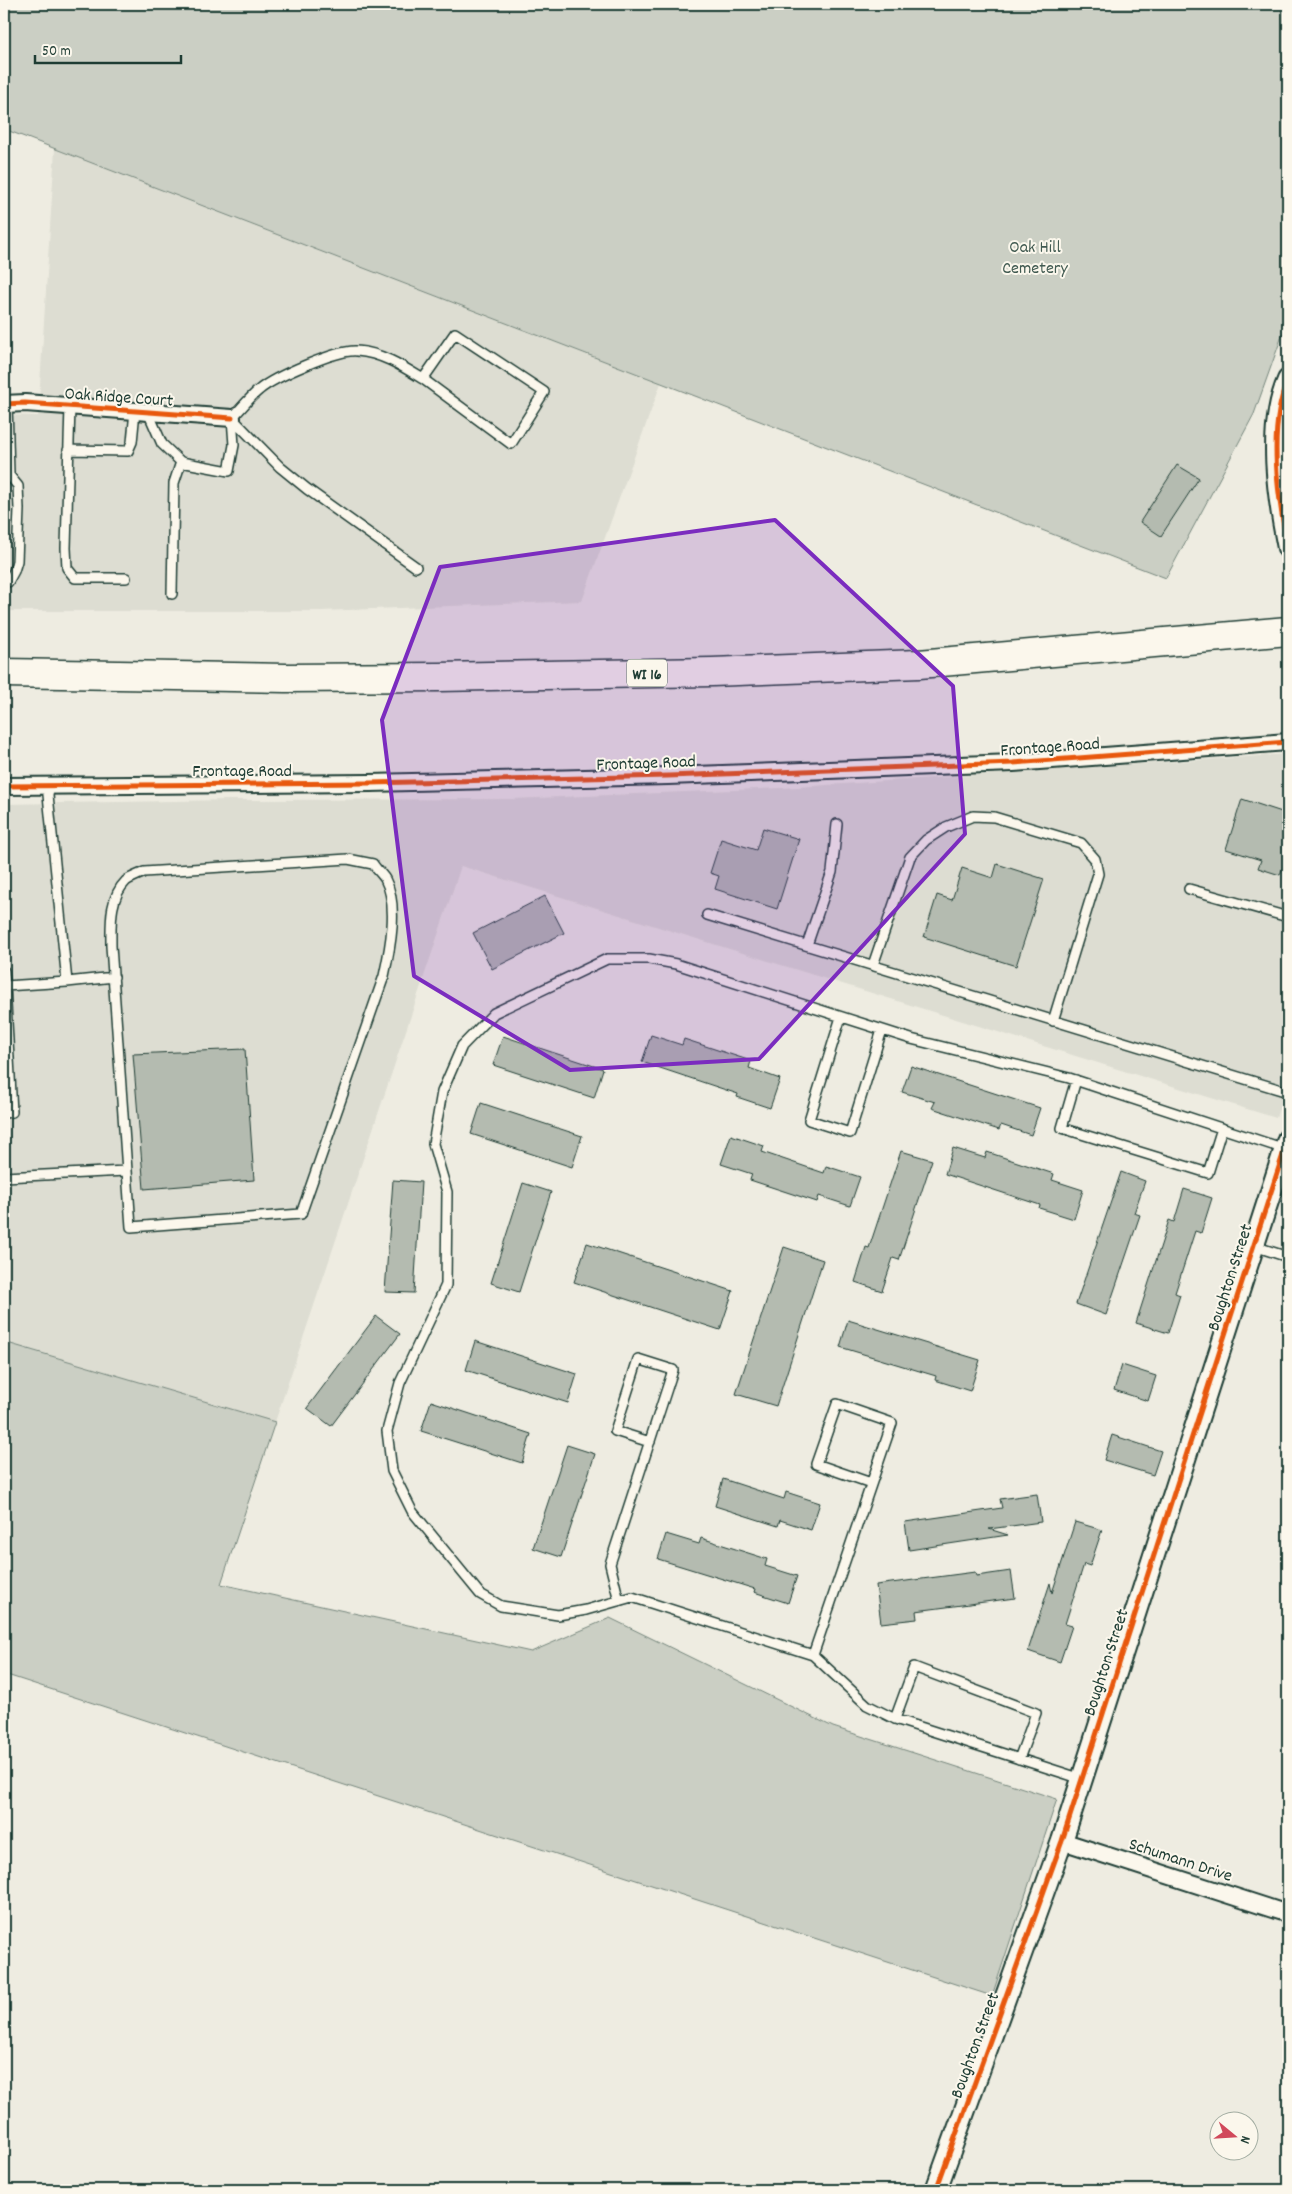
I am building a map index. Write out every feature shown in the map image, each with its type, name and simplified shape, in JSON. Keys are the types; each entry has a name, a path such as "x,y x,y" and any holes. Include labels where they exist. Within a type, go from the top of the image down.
{"highway":[{"name":"WI 16","path":"4,673 295,678 712,672 920,664 1288,631"}],"street":[{"path":"1288,380 1279,407 1277,444 1279,491 1288,548"},
{"name":"Oak Ridge Court","path":"5,404 25,403 232,418"},
{"name":"Frontage Road","path":"4,786 370,783 668,776 1013,762 1288,742"},
{"name":"Boughton Street","path":"936,2190 1062,1841 1287,1144"},
{"name":"Schumann Drive","path":"1062,1841 1288,1914"}],"lane":[{"path":"142,411 162,444 181,462 229,471 234,445 232,418 259,390 290,371 355,350 379,355 399,364 423,379 511,444 544,392 455,334 423,379"},
{"path":"4,583 8,582 14,571 18,546 18,486 6,471 5,404"},
{"path":"70,406 67,568 75,578 126,578"},
{"path":"68,450 128,451 142,411"},
{"path":"232,418 280,467 307,489 416,567"},
{"path":"172,594 174,484 181,462"},
{"path":"47,785 67,982"},
{"path":"873,965 910,857 926,840 946,827 973,816 994,817 1081,843 1095,859 1098,874 1053,1020"},
{"path":"807,945 832,872 837,824"},
{"path":"348,859 372,864 385,880 392,905 392,940 384,976 301,1214 132,1227 126,1171 110,918 118,894 127,880 144,872 348,859"},
{"path":"1189,889 1288,917"},
{"path":"707,914 1288,1092"},
{"path":"1082,1779 895,1719 866,1705 813,1655 632,1598 586,1610 558,1614 501,1606 480,1594 412,1511 392,1471 387,1431 400,1383 446,1285 447,1192 434,1144 442,1092 462,1046 494,1013 607,959 649,959 676,964 882,1030 1076,1080 1222,1128 1287,1144"},
{"path":"4,971 12,1112 4,1113"},
{"path":"5,986 114,977"},
{"path":"841,1017 809,1120 850,1133 882,1030"},
{"path":"1076,1080 1062,1128 1208,1173 1222,1128"},
{"path":"4,1177 126,1171"},
{"path":"1254,1246 1288,1257"},
{"path":"619,1601 610,1564 650,1442 673,1370 638,1359 616,1431 650,1442"},
{"path":"813,1655 892,1423 837,1404 816,1464 871,1483"},
{"path":"895,1719 914,1667 1036,1712 1019,1759"}],"highlighted area":[{"path":"775,520 953,686 965,834 759,1059 570,1070 414,976 382,720 440,567"}],"shaded area":[{"path":"55,149 661,383 582,601 321,611 4,611 4,415 38,416"},
{"path":"1288,754 1288,1081 1276,1118 461,866 275,1422 4,1342 4,804 231,800 512,799 782,788"}],"green space":[{"name":"Oak Hill Cemetery","path":"4,4 1288,4 1288,319 1254,414 1166,578 4,129"},
{"path":"4,1342 275,1422 221,1584 531,1652 610,1618 833,1727 1057,1799 992,1996 4,1674"}],"building":[{"path":"1177,465 1199,478 1161,536 1140,522"},
{"path":"1242,799 1288,814 1288,868 1283,867 1280,875 1258,868 1261,860 1226,849"},
{"path":"763,828 799,839 777,909 715,889 719,876 710,873 721,839 756,850"},
{"path":"997,864 1044,879 1016,966 924,937 937,895 952,900 962,868 993,878"},
{"path":"545,896 564,933 492,969 473,933"},
{"path":"651,1035 682,1045 684,1039 751,1061 749,1068 780,1079 770,1108 737,1097 738,1094 642,1062"},
{"path":"503,1036 603,1069 594,1098 493,1065"},
{"path":"245,1049 254,1180 144,1189 133,1054"},
{"path":"911,1066 1040,1108 1031,1135 1001,1125 999,1130 932,1108 935,1102 902,1092"},
{"path":"481,1103 582,1136 572,1167 471,1134"},
{"path":"731,1135 764,1146 762,1152 824,1173 826,1166 860,1177 850,1206 819,1196 817,1202 750,1180 752,1174 721,1164"},
{"path":"953,1148 985,1158 987,1152 1054,1174 1052,1180 1083,1190 1074,1219 1039,1208 1040,1205 945,1174"},
{"path":"901,1151 932,1160 899,1260 893,1258 882,1291 855,1282 866,1247 869,1248"},
{"path":"1121,1172 1145,1181 1134,1213 1140,1215 1106,1315 1076,1304"},
{"path":"393,1180 421,1182 414,1293 385,1292"},
{"path":"523,1183 551,1192 519,1292 491,1283"},
{"path":"1184,1189 1212,1198 1201,1233 1195,1231 1175,1293 1180,1295 1168,1333 1136,1323 1169,1220 1174,1222"},
{"path":"587,1243 733,1291 720,1330 574,1282"},
{"path":"784,1247 823,1260 776,1406 736,1394"},
{"path":"376,1316 400,1334 331,1426 307,1408"},
{"path":"848,1320 980,1360 970,1391 935,1380 936,1376 840,1347"},
{"path":"475,1341 577,1374 568,1403 466,1370"},
{"path":"1122,1365 1156,1376 1148,1401 1114,1390"},
{"path":"431,1401 531,1434 522,1463 421,1431"},
{"path":"1112,1435 1161,1451 1153,1475 1104,1460"},
{"path":"567,1445 595,1454 561,1557 533,1548"},
{"path":"723,1479 784,1499 786,1492 820,1503 811,1530 780,1520 778,1526 715,1506"},
{"path":"1037,1494 1041,1522 989,1529 1008,1535 909,1550 905,1522 1002,1508 1000,1499"},
{"path":"1075,1522 1102,1530 1090,1566 1084,1564 1065,1624 1072,1626 1060,1662 1028,1651 1050,1583 1052,1593"},
{"path":"666,1534 699,1544 701,1538 767,1559 765,1566 797,1576 788,1603 754,1592 755,1589 658,1559"},
{"path":"1011,1571 1015,1598 916,1611 917,1619 881,1623 876,1585 975,1572 976,1576"}],"cycle path":[{"path":"1288,380 1278,419 1276,441 1278,486 1288,548"},
{"path":"4,404 25,403 232,418"},
{"path":"4,786 370,783 668,776 1013,763 1288,742"},
{"path":"936,2190 1062,1841 1288,1139"}]}
